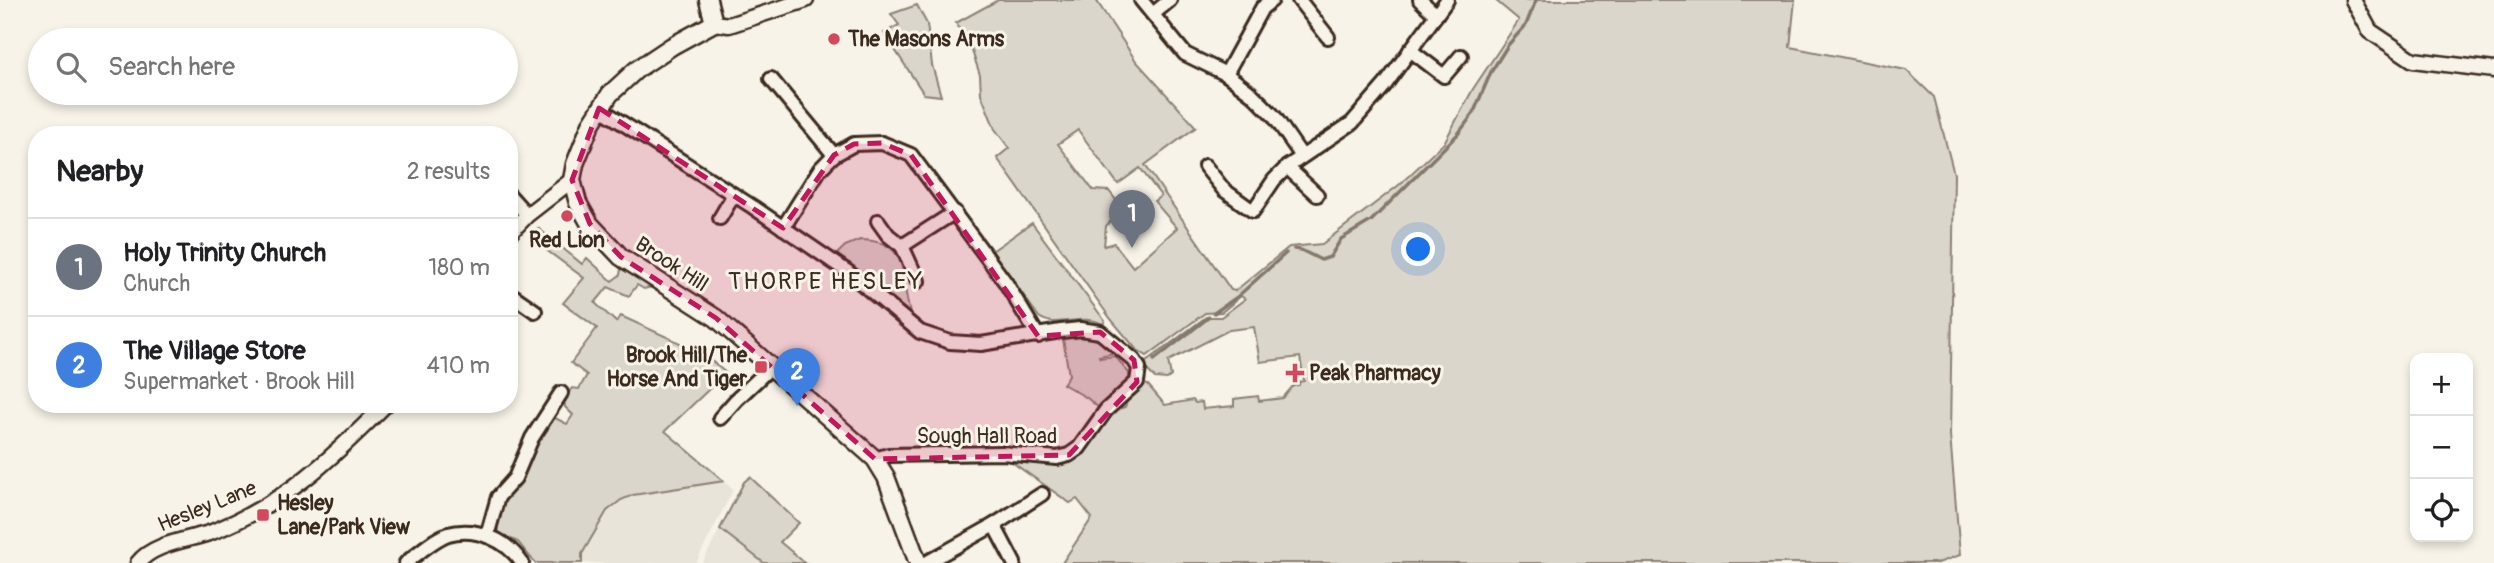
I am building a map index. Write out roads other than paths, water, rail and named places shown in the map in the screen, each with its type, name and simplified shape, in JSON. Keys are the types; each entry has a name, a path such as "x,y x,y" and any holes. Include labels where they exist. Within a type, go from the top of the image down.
{"main road":[{"path":"572,180 579,153 599,108 636,70 714,23 708,0"},
{"name":"Brook Hill","path":"572,180 578,203 590,224 621,257 716,318 875,459 886,477 918,563"}],"street":[{"path":"714,23 729,25 806,0"},
{"path":"1141,0 1185,54 1226,74 1252,94 1274,116 1301,155"},
{"path":"1153,14 1170,0"},
{"path":"1226,74 1262,8 1272,0"},
{"path":"1299,0 1328,37"},
{"path":"1420,0 1436,15"},
{"path":"1205,166 1224,190 1253,211 1274,180 1287,167 1352,123 1447,0"},
{"path":"2354,0 2370,32 2413,60 2494,70"},
{"path":"1410,50 1444,76 1461,56"},
{"path":"771,79 834,155"},
{"path":"599,108 848,272 920,332 950,342 981,344 1038,336 1006,283 911,155 882,144 854,144 834,155 820,169 783,228"},
{"path":"1287,167 1317,195"},
{"path":"518,224 572,180"},
{"path":"720,218 733,196"},
{"path":"518,205 527,215"},
{"path":"902,246 955,212"},
{"path":"878,221 888,235 902,246 918,281"},
{"path":"518,299 535,311"},
{"name":"Sough Hall Road","path":"875,459 888,455 1002,453 1056,458 1069,456 1079,448 1106,410 1137,382 1139,368 1134,360 1100,332 1080,329 1038,336"},
{"path":"720,418 771,367"},
{"path":"487,536 498,497 515,478 532,438 561,393"},
{"name":"Hesley Lane","path":"138,563 150,553 230,525 282,496 321,467 377,413"},
{"path":"926,563 994,525 1042,494"},
{"path":"994,525 1014,563"},
{"path":"406,563 450,534 460,532 499,540 510,548 522,563"}],"waterway":[{"path":"1294,249 1321,260 1330,257 1341,239 1371,221 1458,134 1473,114 1491,72 1508,45 1526,25 1536,0"},
{"path":"1214,313 1237,297 1286,253"},
{"path":"1154,360 1209,317"}],"place":[{"name":"The Masons Arms","path":"834,39"},
{"name":"Red Lion","path":"567,216"},
{"name":"Holy Trinity Church","path":"1132,248"},
{"name":"Brook Hill/The Horse And Tiger","path":"761,367"},
{"name":"Peak Pharmacy","path":"1295,373"},
{"name":"The Village Store","path":"797,406"},
{"name":"Hesley Lane/Park View","path":"263,515"}],"district":[{"name":"THORPE HESLEY","path":"826,281"}]}
